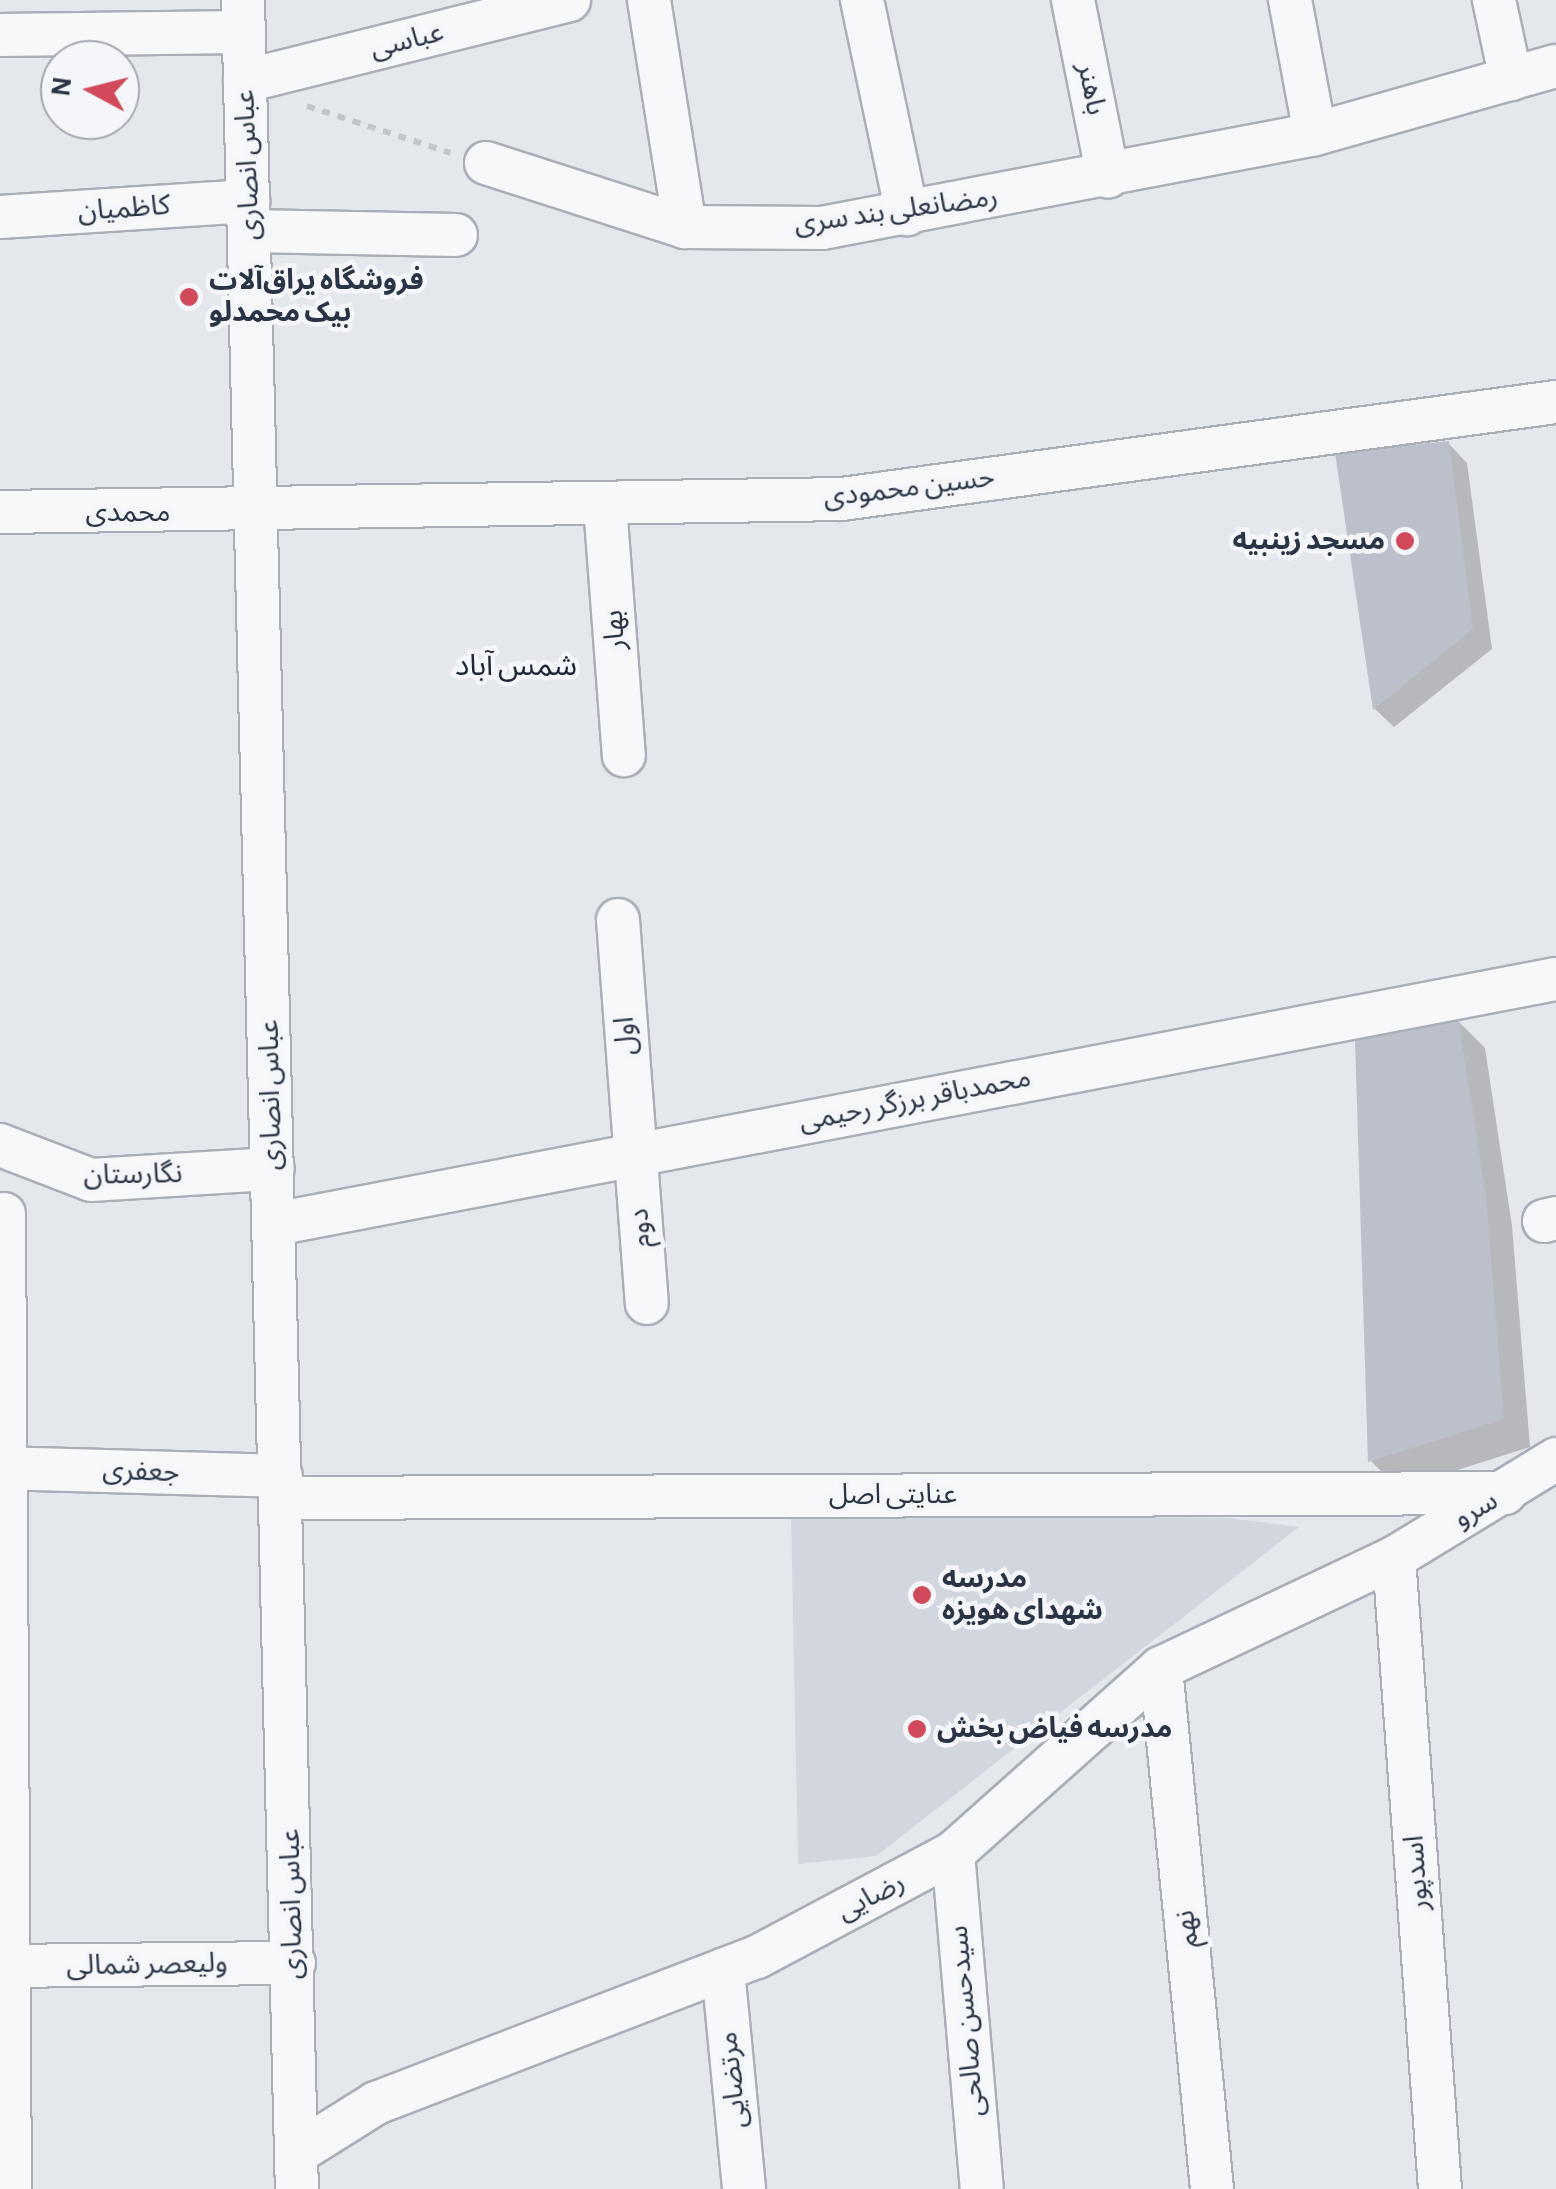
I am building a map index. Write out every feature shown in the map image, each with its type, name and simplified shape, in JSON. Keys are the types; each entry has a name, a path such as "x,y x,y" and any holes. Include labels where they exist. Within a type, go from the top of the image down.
{"street":[{"name":"عباسی","path":"245,81 568,0"},
{"path":"649,0 685,227"},
{"path":"862,0 906,214"},
{"name":"باهنر","path":"1073,0 1108,177"},
{"path":"1290,0 1315,134"},
{"path":"1494,0 1511,79"},
{"name":"عباس انصاری","path":"243,16 298,2170"},
{"path":"0,36 243,16"},
{"name":"رمضانعلی بند سری","path":"486,163 685,227 822,228 1108,177 1315,134 1556,66"},
{"name":"کاظمیان","path":"0,217 249,216 456,235"},
{"name":"حسین محمودی","path":"256,514 842,498 1556,402"},
{"name":"بهار","path":"605,504 624,756"},
{"name":"محمدی","path":"0,512 256,514"},
{"name":"اول","path":"618,920 635,1152"},
{"name":"محمدباقر برزگر رحیمی","path":"274,1224 1556,979"},
{"name":"نگارستان","path":"0,1145 90,1180 273,1170"},
{"name":"دوم","path":"635,1152 647,1303"},
{"path":"4,1214 0,1468 10,2189"},
{"name":"سرو","path":"1394,1558 1556,1459"},
{"name":"جعفری","path":"0,1468 281,1487"},
{"name":"عنایتی اصل","path":"281,1487 1506,1493"},
{"name":"رضایی","path":"298,2170 376,2103 723,1970 953,1854 1161,1668 1394,1558"},
{"name":"اسدپور","path":"1394,1558 1440,2189"},
{"name":"نهم","path":"1161,1668 1212,2189"},
{"name":"سیدحسن صالحی","path":"953,1854 982,2189"},
{"name":"ولیعصر شمالی","path":"5,1966 294,1963"},
{"name":"مرتضایی","path":"723,1970 744,2189"}],"path":[{"path":"245,81 486,163"}],"shaded area":[{"path":"791,1514 1228,1518 1299,1527 876,1856 798,1864"}],"building":[{"name":"مسجد زینبیه","path":"1449,441 1473,629 1373,710 1335,453"},
{"path":"1458,1017 1486,1196 1504,1419 1368,1462 1355,1040"}],"place":[{"name":"فروشگاه یراق‌آلات بیک محمدلو","path":"189,297"},
{"name":"مسجد زینبیه","path":"1405,541"},
{"name":"مدرسه شهدای هویزه","path":"922,1595"},
{"name":"مدرسه فیاض بخش","path":"917,1729"}],"district":[{"name":"شمس آباد","path":"516,666"}]}
